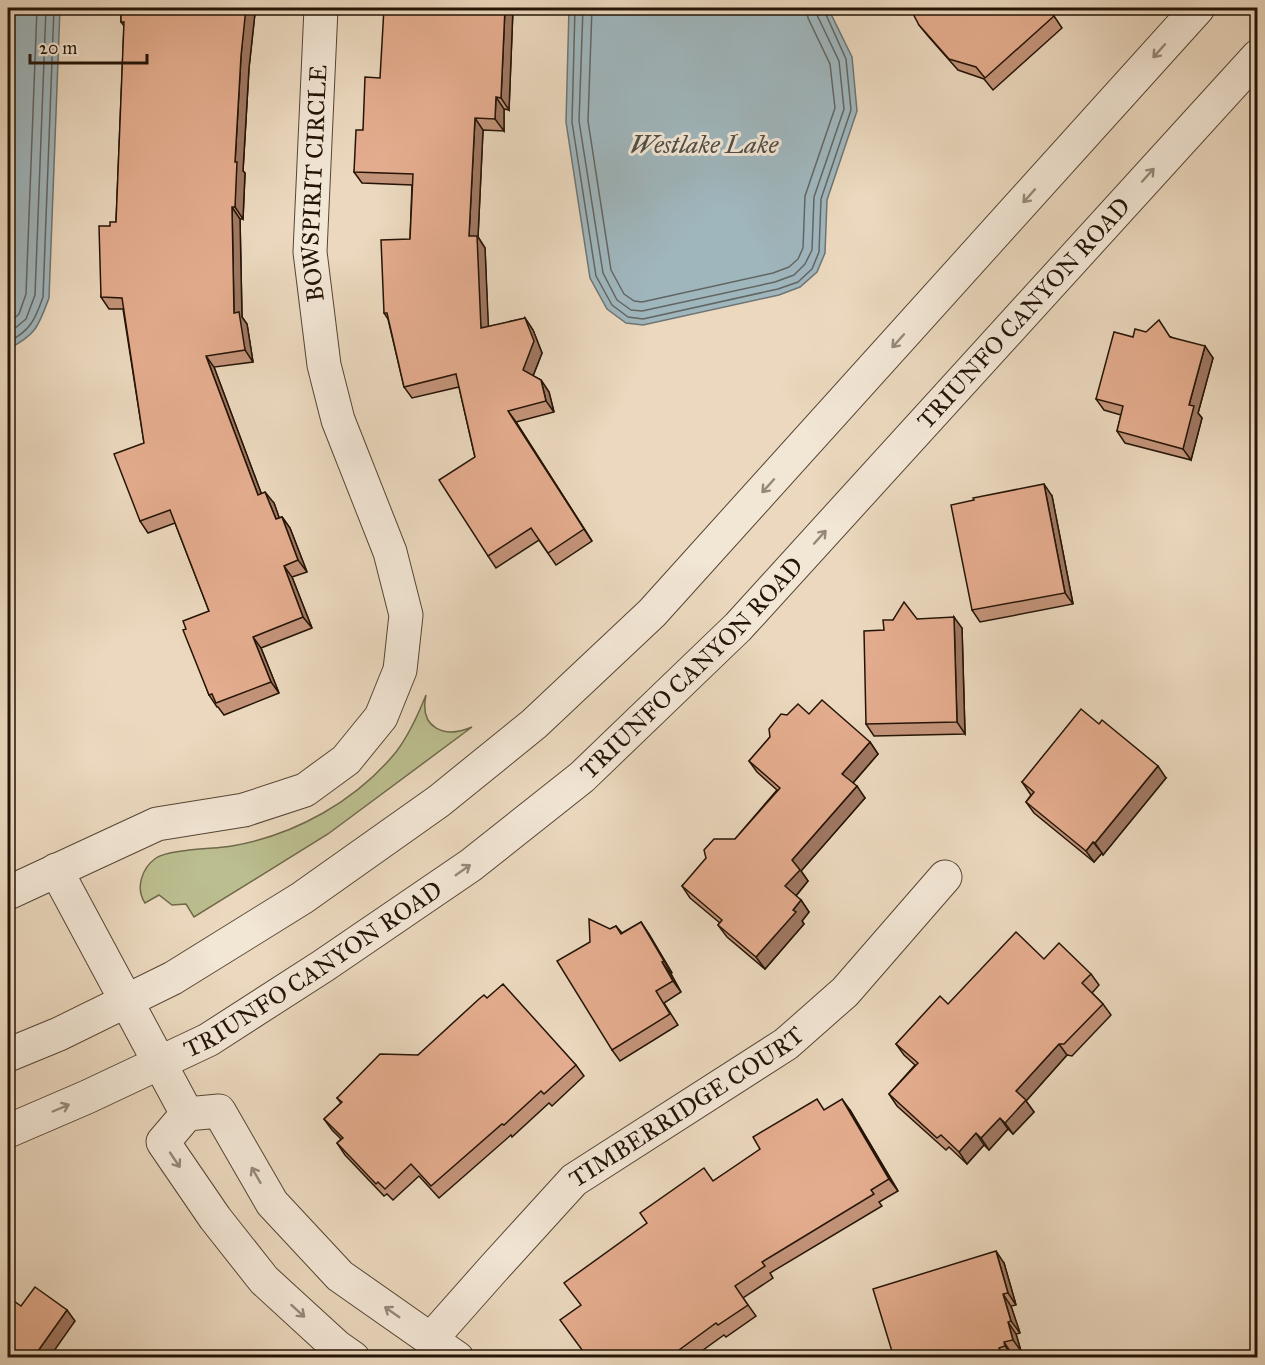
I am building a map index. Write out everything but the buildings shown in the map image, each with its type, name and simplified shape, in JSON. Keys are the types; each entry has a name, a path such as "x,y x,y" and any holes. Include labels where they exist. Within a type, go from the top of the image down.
{"street":[{"name":"BOWSPIRIT CIRCLE","path":"56,870 157,824 244,810 305,790 346,760 381,717 400,670 406,615 390,552 338,420 324,366 310,252 321,8"},
{"path":"8,1055 126,1002 173,978 302,898 439,801 534,724 660,605 1198,8"},
{"name":"TRIUNFO CANYON ROAD","path":"8,1131 208,1040 323,966 471,865 582,777 738,627 1257,56"},
{"path":"8,893 56,870 187,1114"},
{"name":"TIMBERRIDGE COURT","path":"444,1348 493,1269 574,1180 786,1044 845,992 945,878"},
{"path":"353,1358 336,1346 264,1280 215,1218 163,1142 187,1114 219,1112 272,1203 340,1276 444,1348"}],"green space":[{"path":"426,695 426,716 436,728 452,732 472,727 328,834 194,917 186,904 172,905 159,895 145,903 140,885 147,867 156,858 171,853 232,846 279,834 323,813 362,786 396,752 413,725"}],"water":[{"path":"8,8 60,8 49,298 35,329 25,339 8,349"},
{"name":"Westlake Lake","path":"569,8 828,8 852,57 857,111 827,200 825,253 817,272 800,287 779,295 643,325 626,323 607,309 590,278 566,122"}]}
